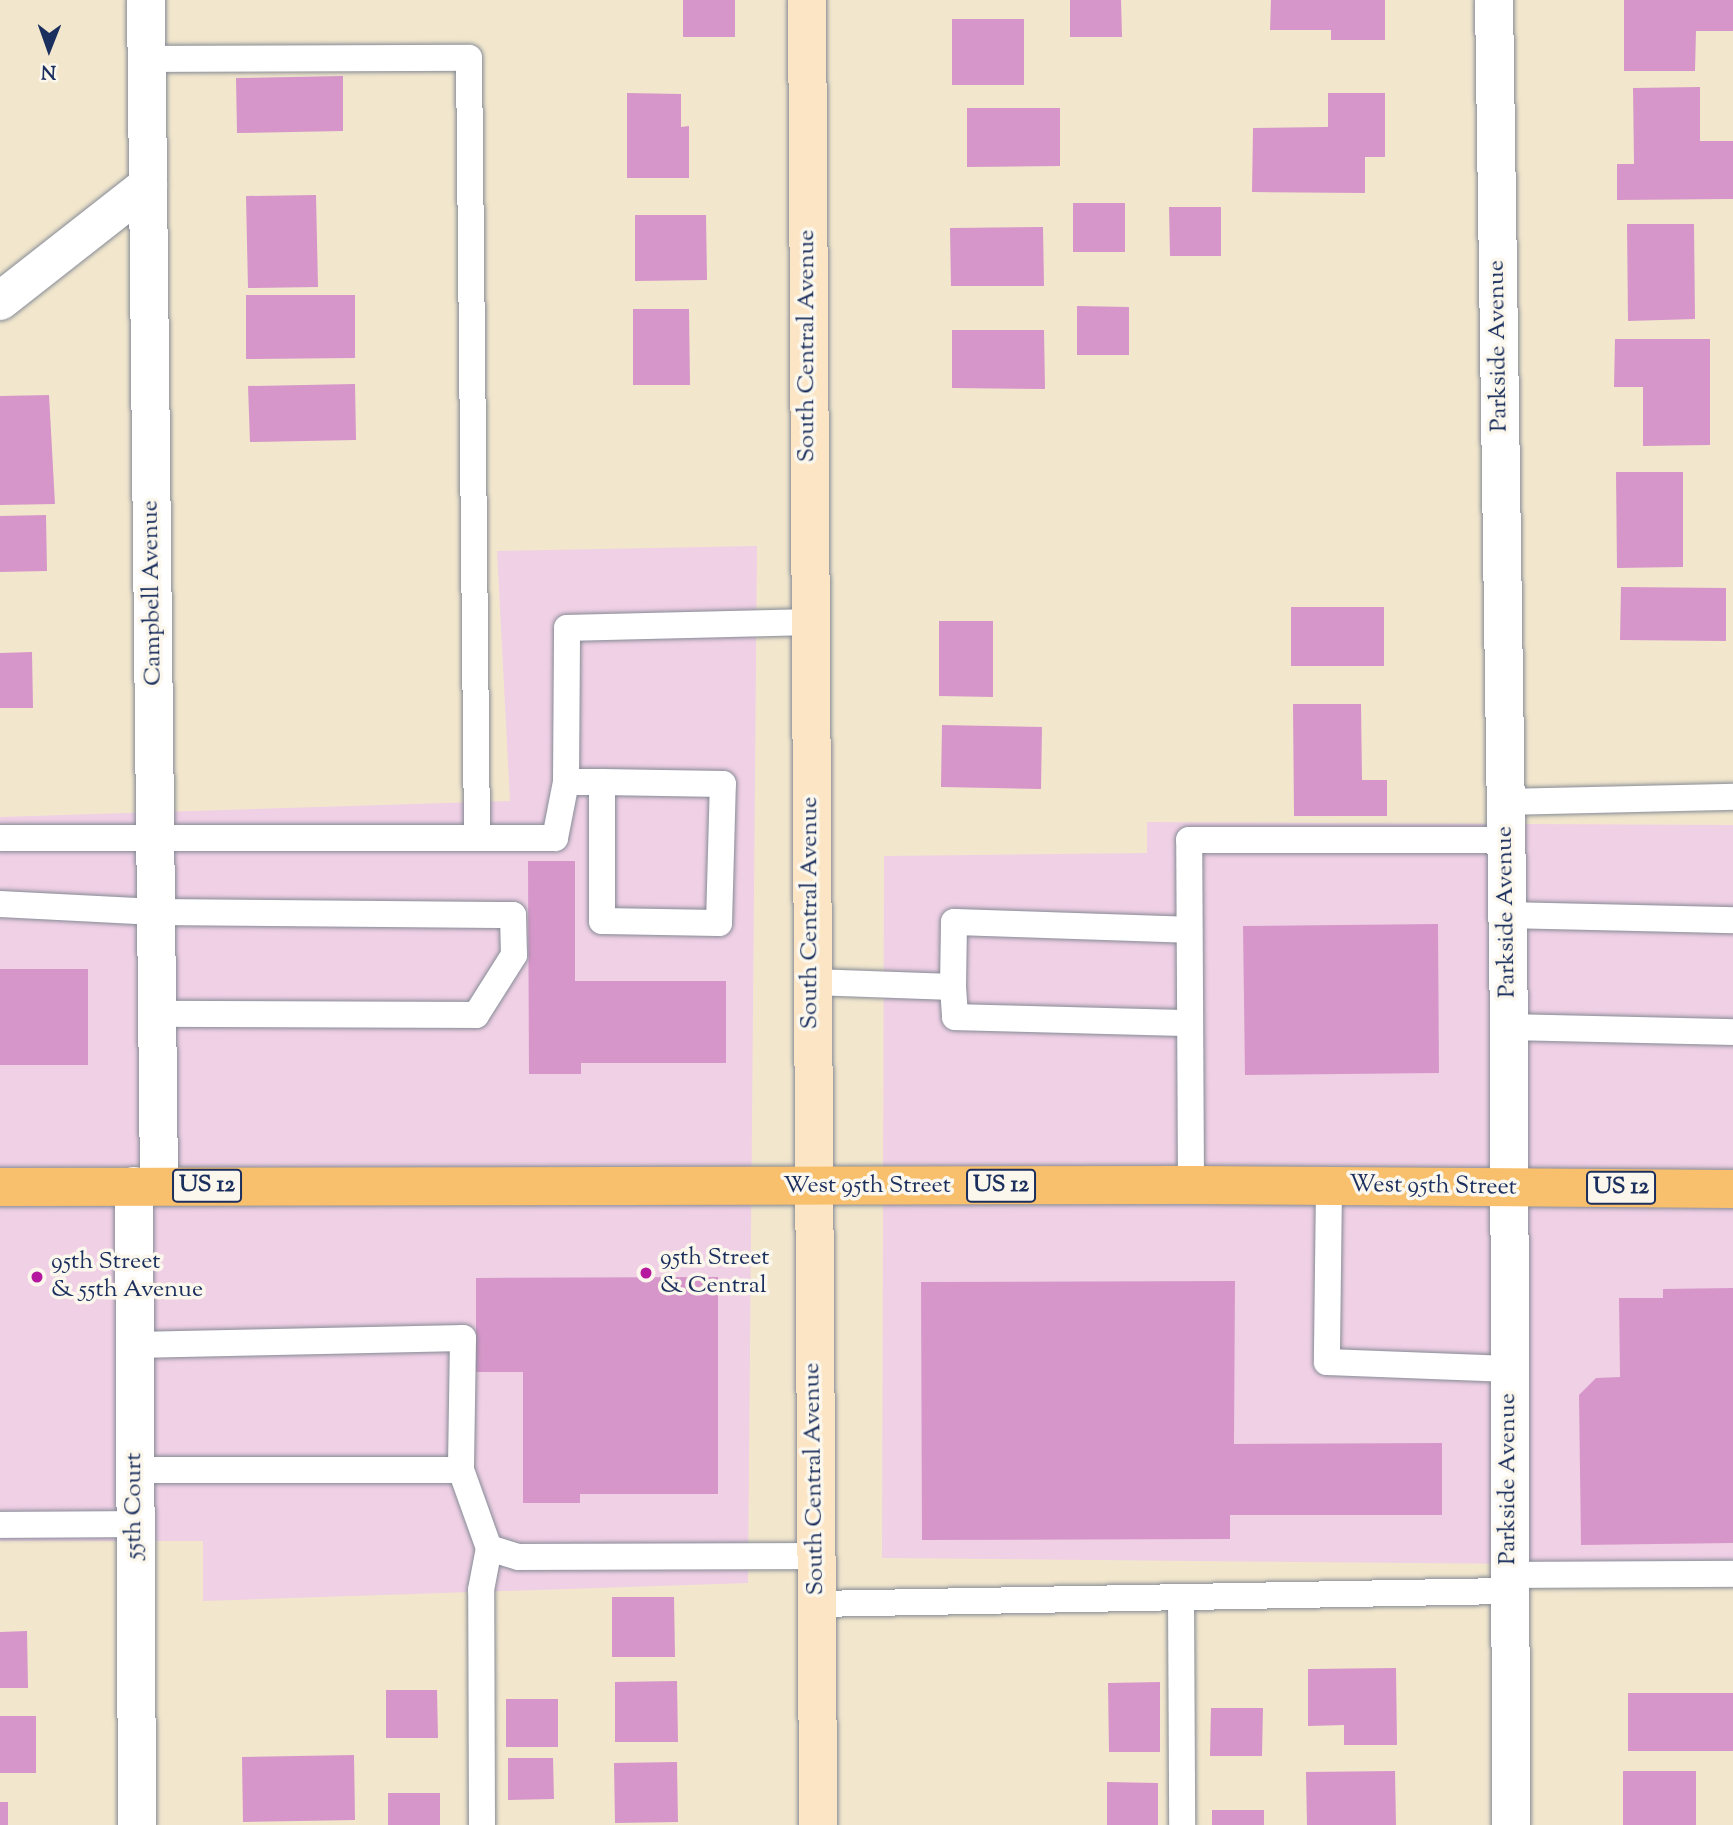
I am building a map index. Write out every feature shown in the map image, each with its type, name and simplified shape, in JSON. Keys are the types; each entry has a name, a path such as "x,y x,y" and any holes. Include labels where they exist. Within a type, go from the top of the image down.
{"main road":[{"name":"West 95th Street","path":"0,1187 1191,1185 1733,1189"}],"street":[{"name":"Campbell Avenue","path":"146,0 157,1014 146,1186"},
{"name":"South Central Avenue","path":"807,0 811,1187 818,1825"},
{"name":"Parkside Avenue","path":"1494,0 1509,1027 1508,1583 1511,1825"},
{"path":"0,301 148,185"},
{"name":"55th Court","path":"137,1825 135,1345 146,1186"}],"lane":[{"path":"147,59 469,58 477,838"},
{"path":"0,838 555,838 566,782 567,628 810,622"},
{"path":"566,782 602,782 723,784 719,923 602,921 602,782"},
{"path":"1505,802 1733,797"},
{"path":"1191,1185 1189,840 1506,840"},
{"path":"0,904 156,912 513,915 514,955 476,1015 157,1014"},
{"path":"1507,915 1733,920"},
{"path":"1189,930 954,922 953,987 955,1017 1190,1023"},
{"path":"812,982 953,987"},
{"path":"1509,1027 1733,1032"},
{"path":"1329,1186 1327,1362 1510,1369"},
{"path":"135,1345 463,1338 461,1470 489,1548 481,1590 482,1825"},
{"path":"135,1470 461,1470"},
{"path":"0,1525 135,1524"},
{"path":"489,1548 519,1557 816,1556"},
{"path":"816,1604 1181,1597 1733,1574"},
{"path":"1181,1597 1182,1825"}],"shaded area":[{"path":"757,546 748,1583 203,1601 203,1541 0,1541 0,817 510,801 497,551"},
{"path":"1147,822 1733,825 1733,1566 882,1558 884,856 1147,853"}],"building":[{"path":"683,0 735,0 735,37 683,37"},
{"path":"1070,0 1121,0 1122,37 1070,37"},
{"path":"1271,0 1385,0 1385,40 1331,40 1331,30 1270,30"},
{"path":"1624,0 1733,0 1733,31 1696,31 1695,71 1624,71"},
{"path":"952,19 1024,19 1024,85 952,85"},
{"path":"343,76 343,131 237,133 236,78"},
{"path":"1700,87 1700,141 1733,141 1733,199 1617,200 1617,164 1634,164 1633,88"},
{"path":"627,93 681,94 681,127 689,126 689,178 627,178"},
{"path":"1328,93 1385,93 1385,157 1365,157 1365,193 1252,192 1253,128 1328,127"},
{"path":"967,108 1060,108 1060,166 967,167"},
{"path":"316,195 318,287 248,288 246,196"},
{"path":"1073,203 1125,203 1125,252 1073,252"},
{"path":"1169,207 1221,207 1221,256 1170,256"},
{"path":"635,215 706,215 707,280 635,281"},
{"path":"1627,224 1694,224 1695,319 1628,321"},
{"path":"1043,227 1044,286 951,286 950,228"},
{"path":"246,295 355,295 355,358 246,359"},
{"path":"1077,306 1129,307 1129,355 1077,355"},
{"path":"633,309 689,309 690,385 633,385"},
{"path":"952,330 1044,330 1045,389 952,388"},
{"path":"1615,339 1710,339 1710,445 1643,446 1643,387 1614,387"},
{"path":"355,384 356,440 250,442 248,386"},
{"path":"49,395 55,504 0,505 0,396"},
{"path":"1616,472 1683,472 1683,567 1617,568"},
{"path":"46,515 47,571 0,572 0,516"},
{"path":"1621,587 1726,588 1726,641 1620,640"},
{"path":"1291,607 1384,607 1384,666 1291,666"},
{"path":"939,621 993,621 993,697 939,696"},
{"path":"32,652 33,708 0,708 0,653"},
{"path":"1293,704 1361,704 1362,780 1387,780 1387,816 1294,816"},
{"path":"942,725 1042,727 1041,789 941,787"},
{"path":"528,861 575,861 575,981 726,981 726,1063 581,1063 581,1074 529,1074"},
{"path":"1438,924 1439,1073 1245,1075 1243,926"},
{"path":"0,969 88,969 88,1065 0,1065"},
{"path":"718,1277 718,1494 580,1494 580,1503 523,1503 523,1372 476,1372 476,1278"},
{"path":"1235,1281 1234,1444 1442,1443 1442,1515 1230,1515 1230,1539 922,1540 921,1282"},
{"path":"1733,1288 1733,1543 1581,1545 1579,1395 1596,1378 1620,1377 1619,1298 1663,1298 1663,1289"},
{"path":"612,1597 674,1597 675,1657 612,1657"},
{"path":"27,1631 28,1688 0,1688 0,1632"},
{"path":"1396,1668 1397,1745 1344,1745 1344,1725 1308,1726 1308,1669"},
{"path":"677,1681 678,1742 615,1742 615,1682"},
{"path":"1160,1682 1160,1752 1109,1752 1108,1683"},
{"path":"386,1690 437,1690 438,1738 386,1738"},
{"path":"1628,1693 1733,1693 1733,1751 1628,1751"},
{"path":"506,1699 558,1699 558,1747 506,1747"},
{"path":"1211,1708 1263,1708 1262,1756 1210,1756"},
{"path":"0,1716 36,1716 36,1773 0,1773"},
{"path":"354,1755 355,1820 243,1822 242,1757"},
{"path":"508,1758 553,1758 554,1799 508,1800"},
{"path":"677,1762 678,1822 615,1823 614,1763"},
{"path":"1395,1771 1396,1825 1307,1825 1306,1772"},
{"path":"1623,1771 1696,1771 1696,1825 1623,1825"},
{"path":"1107,1782 1158,1783 1158,1825 1107,1825"},
{"path":"388,1793 440,1793 440,1825 388,1825"},
{"path":"0,1802 8,1802 8,1825 0,1825"},
{"path":"1212,1810 1264,1810 1264,1825 1212,1825"}],"place":[{"name":"95th Street & Central","path":"646,1273"},
{"name":"95th Street & 55th Avenue","path":"37,1277"}]}
